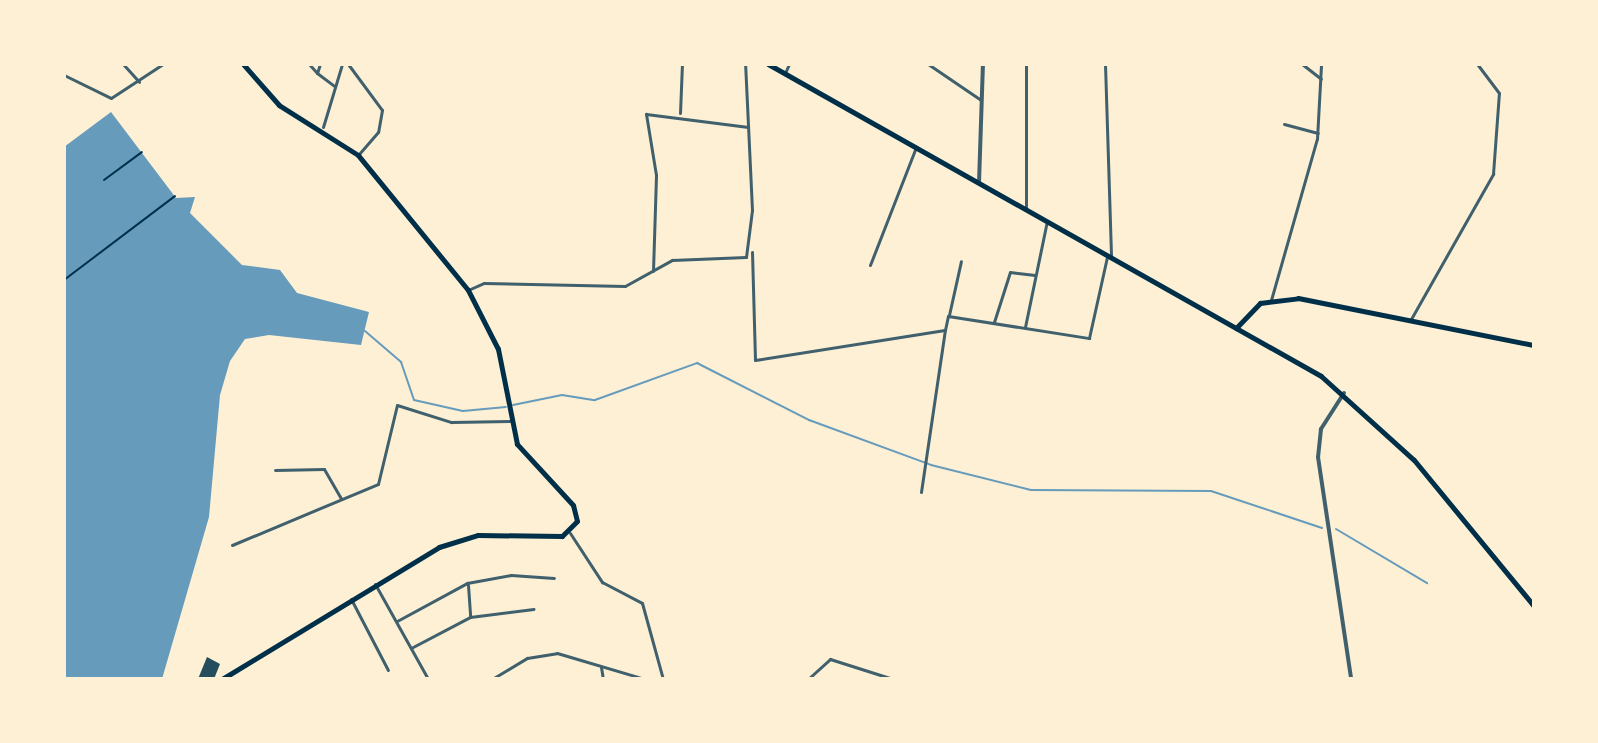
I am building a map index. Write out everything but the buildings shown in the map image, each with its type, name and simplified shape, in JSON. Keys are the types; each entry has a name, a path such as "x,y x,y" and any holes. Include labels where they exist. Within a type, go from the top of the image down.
{"main road":[{"path":"222,679 375,584 470,537 570,533 575,510 522,451 510,418 495,341 468,290 358,155 323,127 279,105 243,64"},
{"path":"768,64 1109,255 1344,393 1448,497 1534,606"},
{"path":"1236,328 1271,300 1333,303 1410,322 1534,345"}],"street":[{"path":"123,64 139,83"},
{"path":"64,75 102,96 119,96 163,64"},
{"path":"309,64 334,86"},
{"path":"317,73 320,64"},
{"path":"323,127 342,64"},
{"path":"348,64 382,110 378,132 358,155"},
{"path":"680,113 682,64"},
{"path":"745,64 755,360 945,330"},
{"path":"785,73 789,64"},
{"path":"928,64 982,101"},
{"path":"979,183 983,64"},
{"path":"1026,64 1026,209"},
{"path":"948,316 1091,336 1109,255 1105,64"},
{"path":"1302,64 1321,79"},
{"path":"1271,300 1318,133 1321,64"},
{"path":"1410,322 1436,265 1493,174 1499,93 1477,64"},
{"path":"653,271 656,175 644,118 680,113 748,127"},
{"path":"1284,124 1318,133"},
{"path":"870,265 916,147"},
{"path":"1025,327 1047,220"},
{"path":"468,290 484,283 625,286 672,260 740,261 752,252"},
{"path":"921,492 945,330 961,261"},
{"path":"994,322 1010,272 1035,275"},
{"path":"1344,393 1321,429 1318,457 1351,679"},
{"path":"232,545 380,482 397,405 451,422 510,418"},
{"path":"275,470 328,471 341,499"},
{"path":"570,533 602,582 642,603 663,679"},
{"path":"397,621 467,583 511,575 554,578"},
{"path":"467,583 470,617"},
{"path":"375,584 428,679"},
{"path":"350,599 388,670"},
{"path":"411,648 470,617 533,609"},
{"path":"492,679 550,653 645,679"},
{"path":"808,679 830,659 893,679"},
{"path":"601,665 603,679"}],"path":[{"path":"104,180 142,152"},
{"path":"64,280 175,196"}],"water":[{"path":"111,112 176,198 195,197 190,213 242,265 280,270 297,293 369,312 361,345 269,335 245,339 230,361 220,395 209,517 162,679 64,679 64,147"}],"waterway":[{"path":"365,331 401,362 414,400 463,411 506,407"},
{"path":"513,405 562,395 595,400 697,363 809,420 931,465 1031,490 1211,491 1322,528"},
{"path":"1336,529 1427,583"}]}
